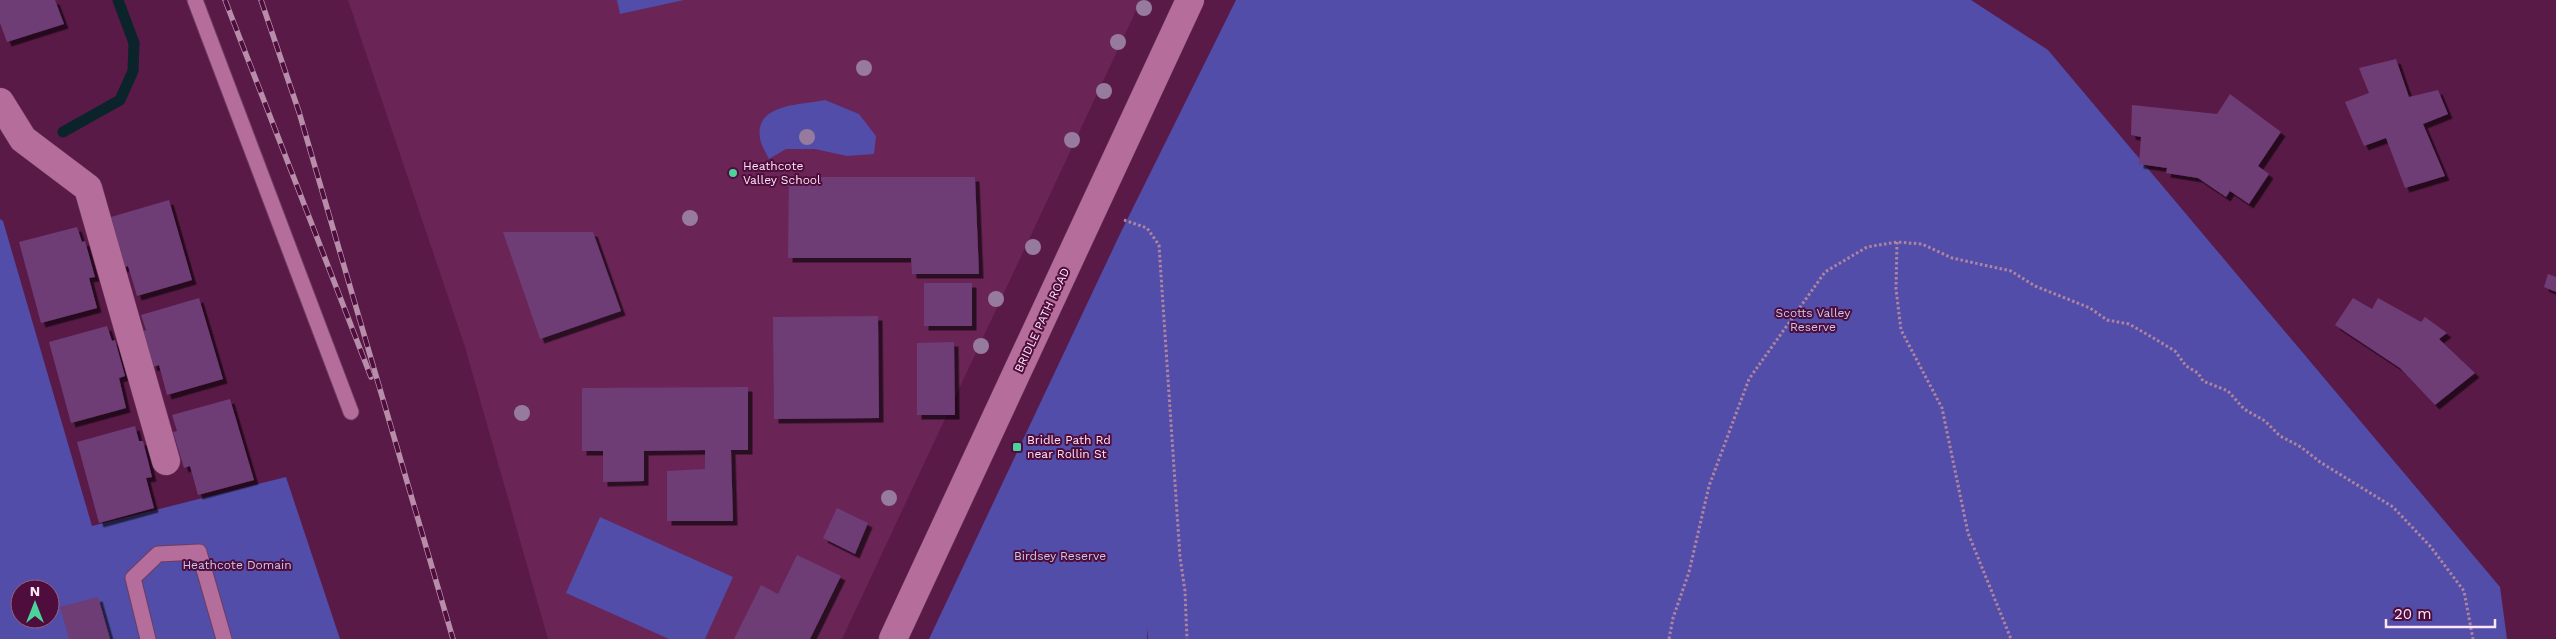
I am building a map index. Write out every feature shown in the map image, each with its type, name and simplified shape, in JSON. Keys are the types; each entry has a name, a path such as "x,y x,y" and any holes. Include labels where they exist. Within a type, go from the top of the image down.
{"street":[{"name":"BRIDLE PATH ROAD","path":"893,639 1190,0"},
{"path":"0,102 23,139 88,188 166,461"}],"lane":[{"path":"195,0 351,412"},
{"path":"148,639 133,578 158,554 199,552 224,639"}],"path":[{"path":"1122,219 1147,228 1160,245 1187,639"},
{"path":"1669,639 1673,618 1698,540 1708,486 1749,379 1825,272 1867,247 1897,242 1922,244 1952,258 2011,271 2035,286 2090,308 2107,320 2129,324 2175,351 2186,366 2198,373 2202,381 2228,391 2244,409 2265,421 2280,436 2301,447 2320,462 2393,507 2430,546 2464,591 2473,639"},
{"path":"1897,242 1896,289 1901,330 1942,408 1968,533 2011,639"}],"shaded area":[{"name":"Heathcote Valley School","path":"348,0 1141,0 842,639 548,639 465,347"}],"green space":[{"path":"617,0 684,0 620,14"},
{"name":"Scotts Valley Reserve","path":"1236,0 1971,0 2048,50 2500,587 2507,639 1148,639 1147,628 1147,639 929,639 1120,234"},
{"path":"825,100 859,114 876,136 874,154 847,156 815,149 786,149 769,159 760,138 760,127 765,118 772,112 782,108"},
{"name":"Heathcote Domain","path":"0,219 3,221 92,526 286,477 340,639 0,639"},
{"path":"600,517 733,577 705,639 669,639 566,593"}],"building":[{"path":"0,0 55,0 64,24 7,42 0,23"},
{"path":"2396,59 2409,97 2438,90 2448,114 2423,124 2445,176 2405,188 2386,138 2364,146 2345,102 2369,93 2359,68"},
{"path":"2230,94 2281,132 2258,166 2269,174 2249,204 2230,191 2226,197 2198,178 2166,173 2167,168 2139,164 2141,137 2131,135 2132,105 2217,114"},
{"path":"789,177 975,177 979,274 912,274 911,258 788,258"},
{"path":"169,200 192,280 137,296 128,266 122,268 112,233 115,232 111,217"},
{"path":"77,227 82,242 85,241 95,277 89,278 97,308 41,323 19,242"},
{"path":"503,232 593,232 621,311 540,339"},
{"path":"2548,274 2556,277 2556,292 2544,287"},
{"path":"924,283 972,283 972,326 924,326"},
{"path":"199,298 223,379 167,395 159,365 153,367 143,331 146,330 141,315"},
{"path":"2353,298 2372,309 2378,298 2421,322 2425,317 2447,333 2439,339 2475,373 2435,405 2400,368 2335,325"},
{"path":"878,316 879,418 774,419 773,317"},
{"path":"107,326 112,341 115,340 125,376 119,378 126,408 71,423 49,342"},
{"path":"954,342 955,415 917,415 917,343"},
{"path":"748,387 748,450 731,450 733,521 667,521 667,471 705,469 705,450 644,451 644,481 603,482 603,451 582,451 582,388"},
{"path":"230,399 254,480 198,495 190,466 184,468 173,432 177,431 172,415"},
{"path":"135,426 139,441 143,441 152,477 146,478 154,508 99,523 77,442"},
{"path":"837,508 868,523 855,554 823,538"},
{"path":"797,555 841,576 810,639 734,639 761,585 778,594"},
{"path":"98,597 110,639 69,639 60,607"}],"waterway":[{"path":"63,132 120,100 133,71 134,43 118,0"}],"railway":[{"path":"225,0 371,377"},
{"path":"261,0 299,112 453,639"}],"place":[{"name":"Heathcote Valley School","path":"733,173"},
{"name":"Bridle Path Rd near Rollin St","path":"1017,447"}],"park label":[{"name":"Birdsey Reserve","path":"1060,556"}]}
